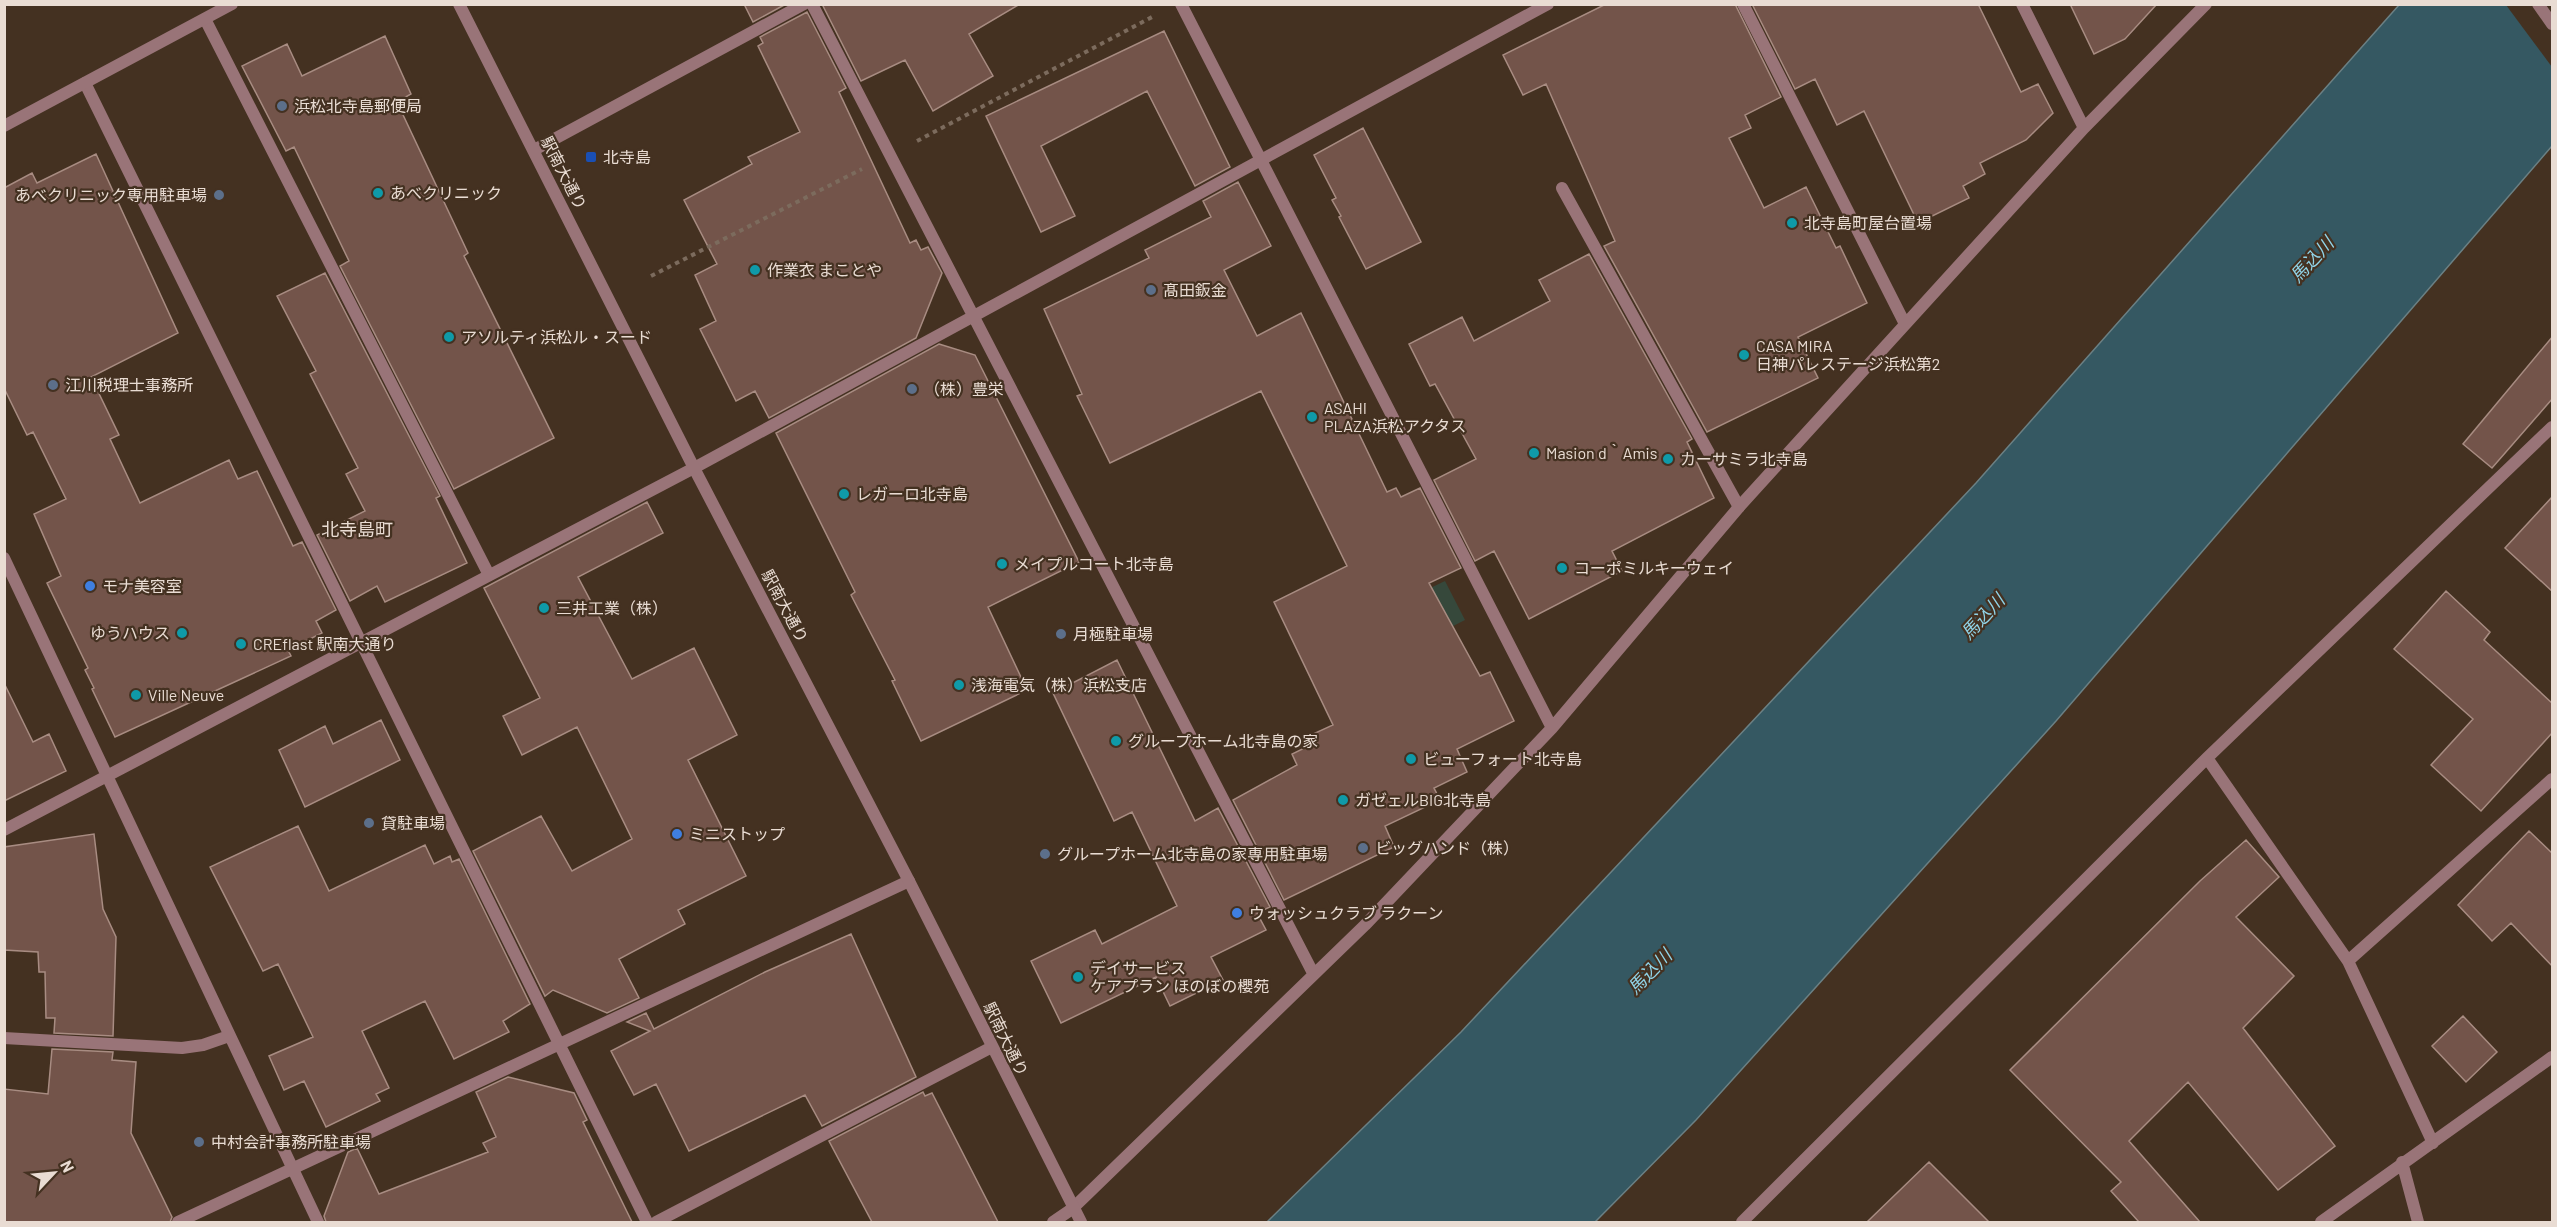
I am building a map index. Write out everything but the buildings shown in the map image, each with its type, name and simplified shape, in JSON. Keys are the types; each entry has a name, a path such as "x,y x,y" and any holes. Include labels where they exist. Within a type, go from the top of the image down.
{"street":[{"path":"4,126 232,4"},
{"name":"駅南大通り","path":"459,4 694,468 909,881 1072,1209 1081,1222"},
{"path":"534,150 804,4"},
{"path":"812,4 1313,973"},
{"path":"1181,4 1552,728"},
{"path":"4,830 363,644 694,468 1548,4"},
{"path":"1743,4 1905,324"},
{"path":"2022,4 2084,128"},
{"path":"1053,1222 1072,1209 1365,925 1552,728 1739,507 2084,128 2206,4"},
{"path":"2538,4 2553,24"},
{"path":"205,19 489,575"},
{"path":"85,83 647,1222"},
{"path":"1562,188 1739,507"},
{"path":"1742,1222 2207,758 2553,427"},
{"path":"4,558 318,1222"},
{"path":"2207,758 2348,961 2433,1143"},
{"path":"2348,961 2553,779"},
{"path":"178,1222 909,881"},
{"path":"4,1038 182,1048 203,1045 229,1036"},
{"path":"656,1222 992,1047"},
{"path":"2321,1222 2402,1162 2433,1143 2553,1057"},
{"path":"2402,1162 2418,1222"}],"path":[{"path":"651,276 1155,16"}],"green space":[{"path":"1445,581 1465,620 1400,653 1380,612"}],"water":[{"name":"馬込川","path":"2399,5 2552,5 2552,146 2056,721 1696,1120 1595,1222 1267,1222 1461,1032 1976,483"}],"pier":[{"path":"2506,5 2552,5 2552,67"}],"place":[{"name":"浜松北寺島郵便局","path":"282,106"},
{"name":"北寺島","path":"591,157"},
{"name":"あべクリニック","path":"378,193"},
{"name":"あべクリニック専用駐車場","path":"219,195"},
{"name":"北寺島町屋台置場","path":"1792,223"},
{"name":"作業衣 まことや","path":"755,270"},
{"name":"髙田鈑金","path":"1151,290"},
{"name":"アソルティ浜松ル・スード","path":"449,337"},
{"name":"CASA MIRA 日神パレステージ浜松第2","path":"1744,355"},
{"name":"江川税理士事務所","path":"53,385"},
{"name":"（株）豊栄","path":"912,389"},
{"name":"ASAHI PLAZA浜松アクタス","path":"1312,417"},
{"name":"Masion d｀Amis","path":"1534,453"},
{"name":"カーサミラ北寺島","path":"1668,459"},
{"name":"レガーロ北寺島","path":"844,494"},
{"name":"メイプルコート北寺島","path":"1002,564"},
{"name":"コーポミルキーウェイ","path":"1562,568"},
{"name":"モナ美容室","path":"90,586"},
{"name":"三井工業（株）","path":"544,608"},
{"name":"ゆうハウス","path":"182,633"},
{"name":"月極駐車場","path":"1061,634"},
{"name":"CREflast 駅南大通り","path":"241,644"},
{"name":"浅海電気（株）浜松支店","path":"959,685"},
{"name":"Ville Neuve","path":"136,695"},
{"name":"グループホーム北寺島の家","path":"1116,741"},
{"name":"ビューフォート北寺島","path":"1411,759"},
{"name":"ガゼェルBIG北寺島","path":"1343,800"},
{"name":"貸駐車場","path":"369,823"},
{"name":"ミニストップ","path":"677,834"},
{"name":"ビッグハンド（株）","path":"1363,848"},
{"name":"グループホーム北寺島の家専用駐車場","path":"1045,854"},
{"name":"ウォッシュクラブ ラクーン","path":"1237,913"},
{"name":"デイサービス ケアプラン ほのぼの櫻苑","path":"1078,977"},
{"name":"中村会計事務所駐車場","path":"199,1142"}],"district":[{"name":"北寺島町","path":"357,530"}]}
